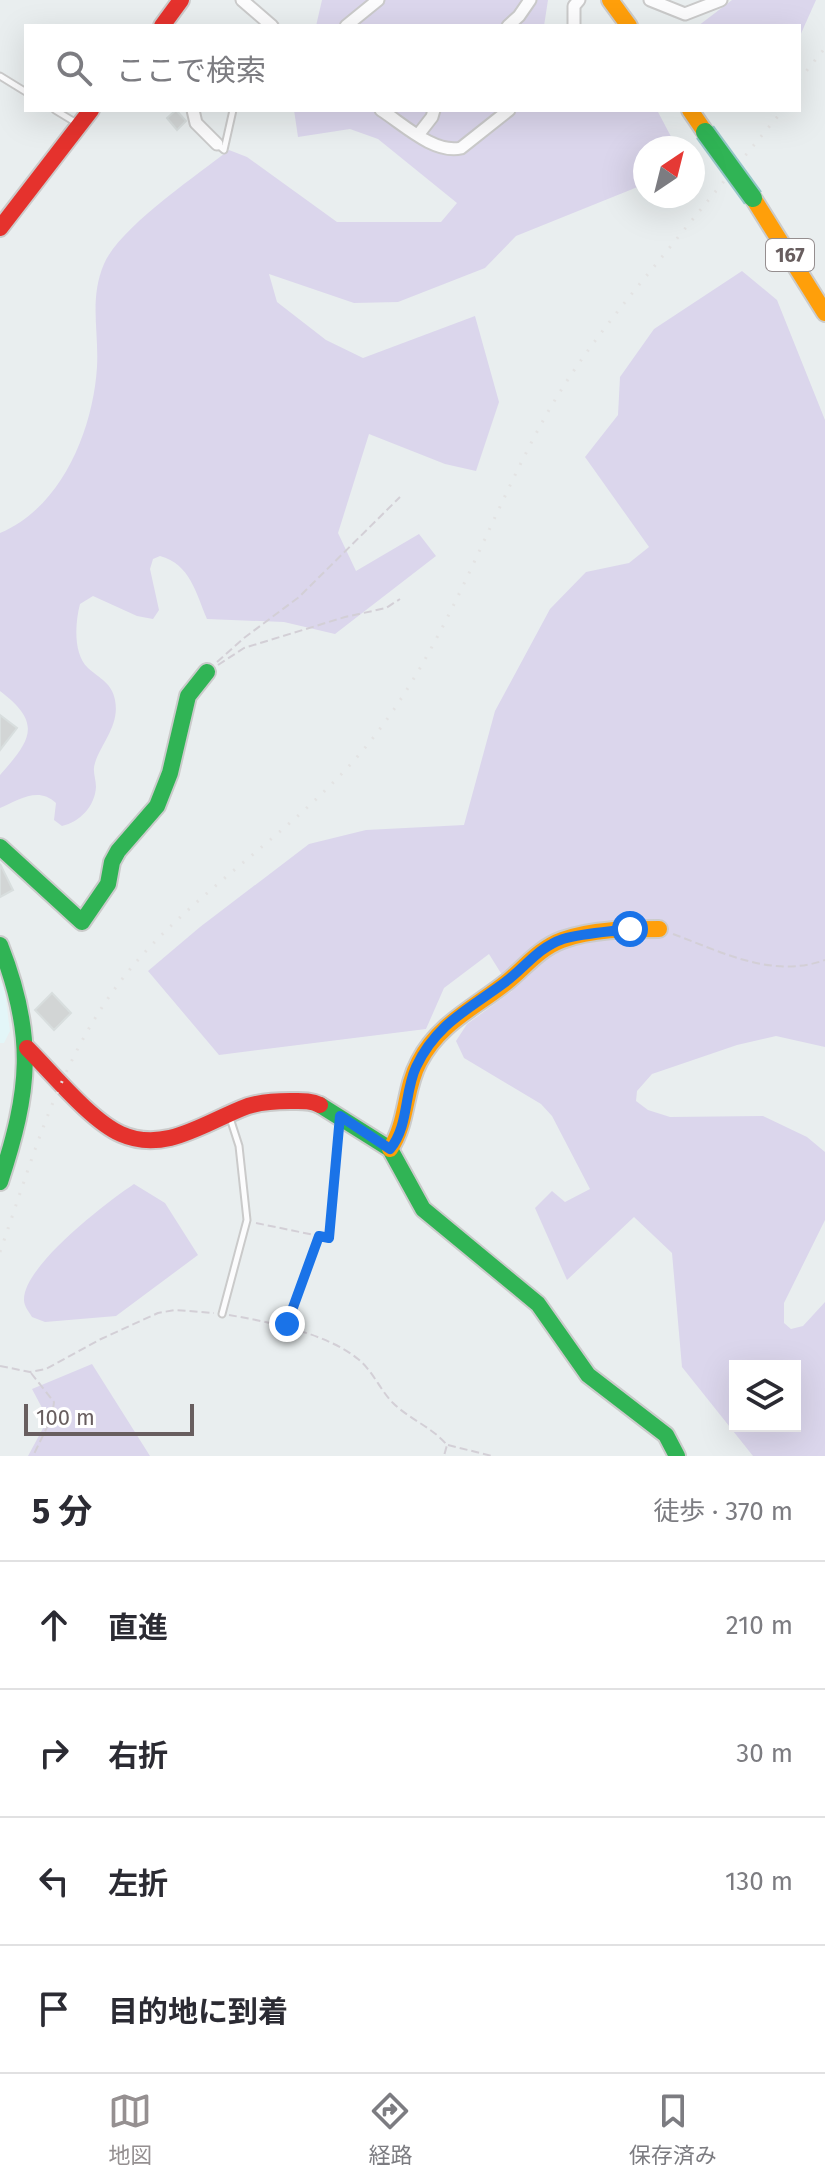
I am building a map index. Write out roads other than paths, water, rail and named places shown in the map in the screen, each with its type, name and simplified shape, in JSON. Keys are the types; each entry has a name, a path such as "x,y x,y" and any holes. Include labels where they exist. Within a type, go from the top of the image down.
{"main road":[{"path":"163,24 181,0"},
{"path":"610,0 628,24"},
{"path":"0,228 89,112"},
{"name":"167","path":"691,112 753,198 825,313"},
{"path":"0,847 82,922 108,884 112,862 118,851 157,806 170,773 188,696 207,672"},
{"path":"390,1149 399,1135 417,1065 446,1025 474,1002 502,985 544,947 563,939 630,929 659,929"},
{"path":"0,945 19,994 27,1048 23,1106 0,1182"},
{"path":"27,1048 98,1119 127,1137 149,1142 163,1141 251,1105 304,1099 340,1116 390,1149 423,1209 538,1304 588,1375 666,1435 677,1456"}],"street":[{"path":"242,0 270,24"},
{"path":"348,24 378,0"},
{"path":"510,24 530,0"},
{"path":"574,24 574,6 579,0"},
{"path":"650,0 685,14 721,0"},
{"path":"193,112 196,123 217,144"},
{"path":"384,112 418,135 451,150 461,148 506,112"},
{"path":"418,135 433,112"}],"lane":[{"path":"0,76 24,91"},
{"path":"58,112 79,124"},
{"path":"217,144 224,150 233,112"},
{"path":"222,1314 247,1220 239,1146 228,1113"}],"railway":[{"path":"801,78 825,48"},
{"path":"0,1252 57,1093 94,1019 146,951 206,894 300,814 359,755 385,722 432,648 528,449 562,389 620,309 781,112"}]}
